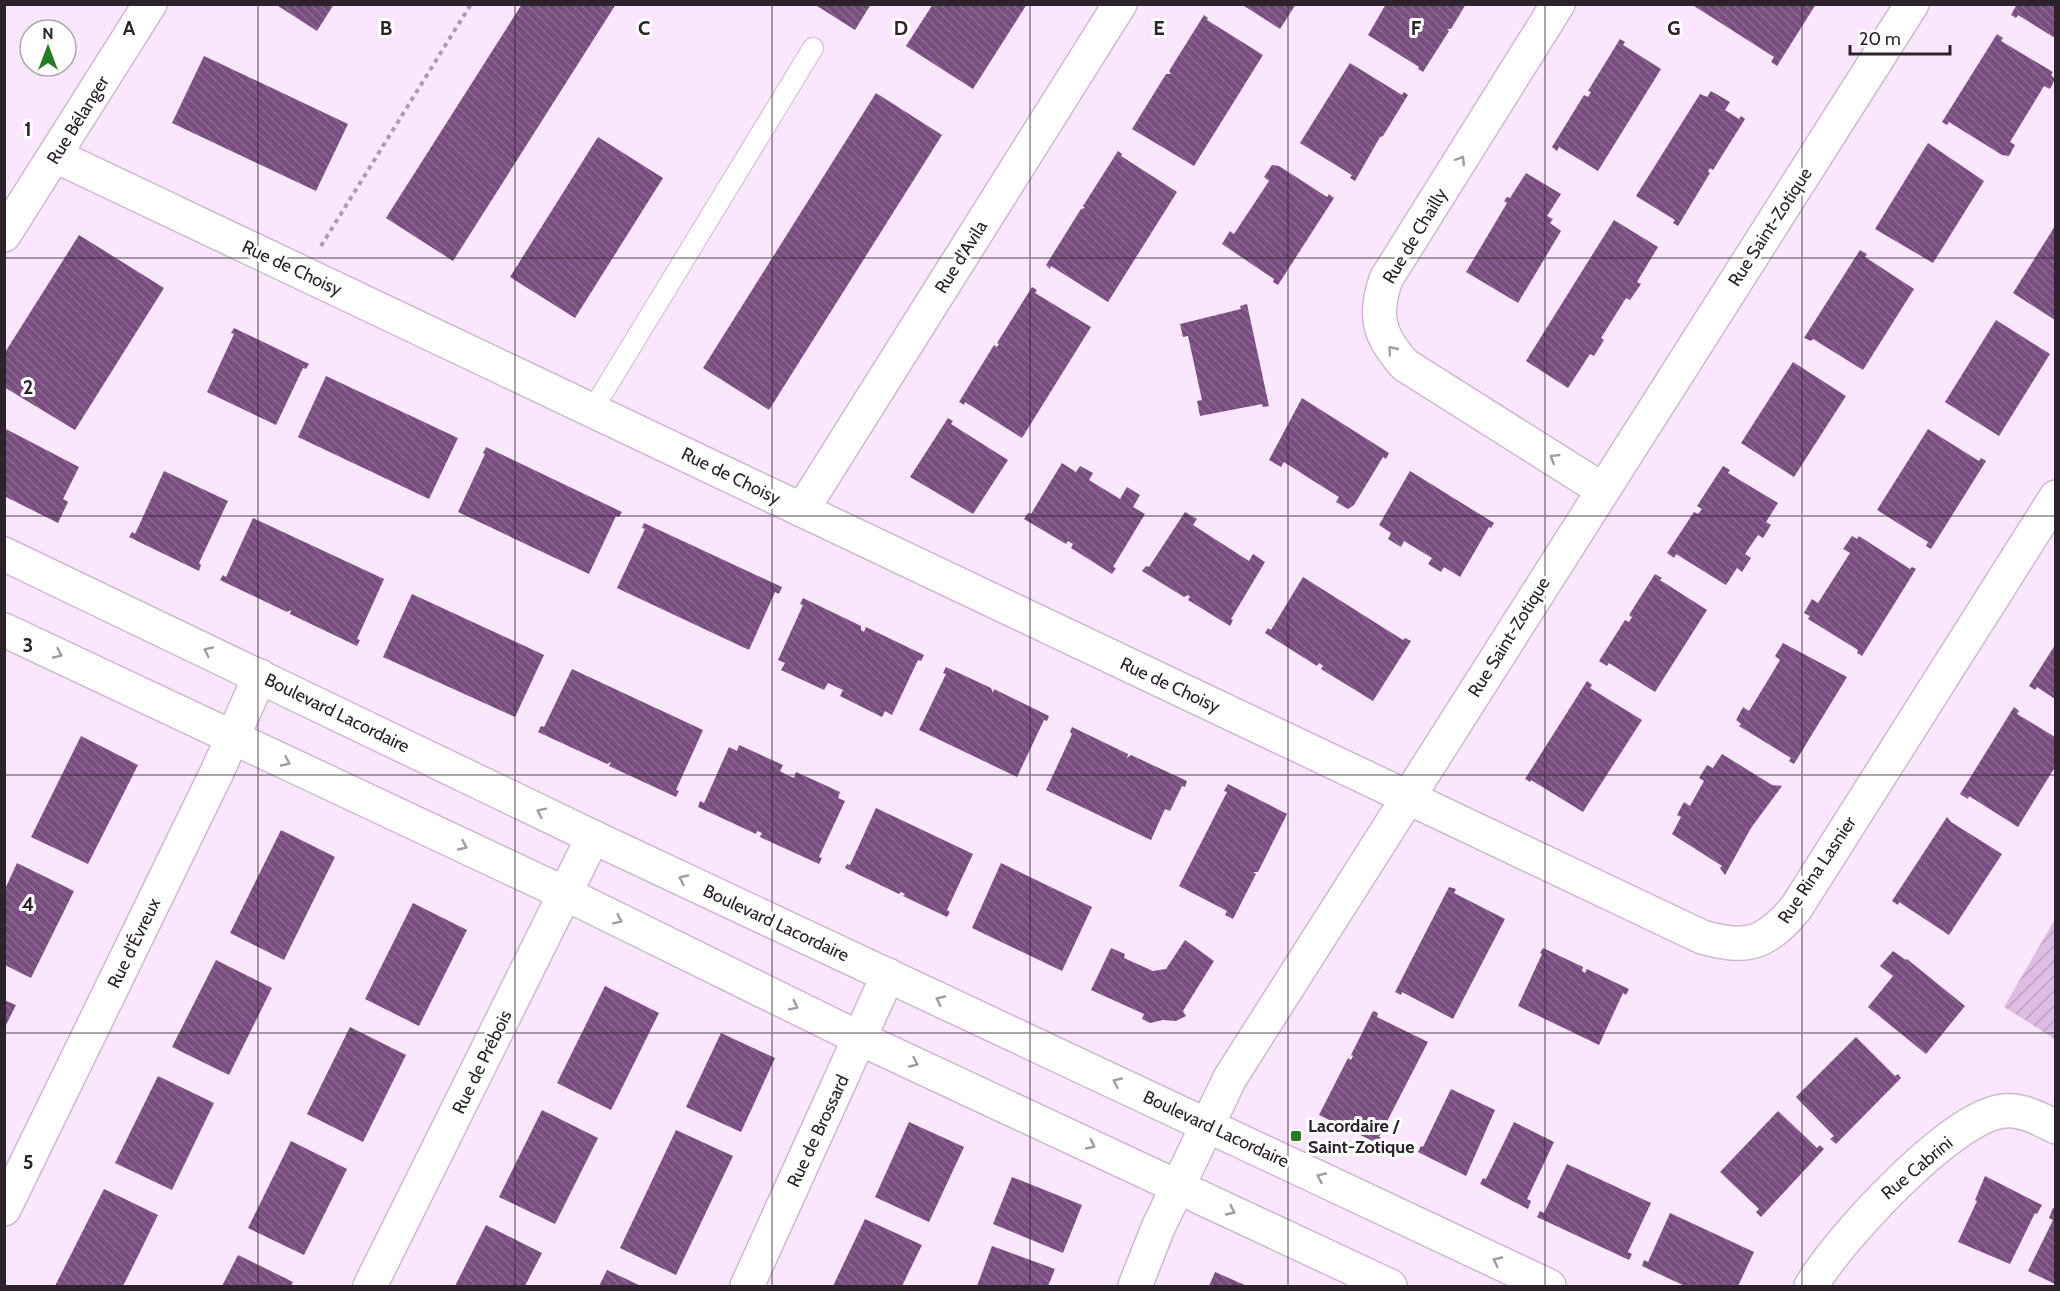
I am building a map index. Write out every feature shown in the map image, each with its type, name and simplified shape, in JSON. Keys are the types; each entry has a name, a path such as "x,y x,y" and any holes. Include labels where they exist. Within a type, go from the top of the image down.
{"street":[{"name":"Rue Bélanger","path":"4,235 150,4"},
{"name":"Rue d'Avila","path":"802,510 1120,4"},
{"name":"Rue de Chailly","path":"1558,4 1386,279 1379,306 1380,325 1390,349 1405,365 1603,490"},
{"name":"Rue Saint-Zotique","path":"1136,1287 1178,1187 1230,1078 1912,4"},
{"name":"Rue de Choisy","path":"56,156 1407,797"},
{"name":"Rue Rina Lasnier","path":"1407,797 1702,936 1736,944 1754,943 1769,935 1796,908 2055,497"},
{"name":"Boulevard Lacordaire","path":"4,554 593,837 1549,1287"},
{"path":"4,630 566,894 861,1039 1390,1287"},
{"name":"Rue d'Évreux","path":"4,1209 234,737 260,676"},
{"name":"Rue de Prébois","path":"370,1287 593,837"},
{"name":"Rue de Brossard","path":"747,1287 888,975"},
{"name":"Rue Cabrini","path":"1811,1287 1837,1248 1876,1203 1933,1152 1973,1122 2003,1111 2018,1111 2055,1127"}],"lane":[{"path":"593,409 813,48"}],"path":[{"path":"321,246 471,4"}],"shaded area":[{"path":"2055,919 2056,1039 2004,1007"}],"building":[{"path":"275,4 334,4 317,31"},
{"path":"522,4 616,4 453,261 386,218"},
{"path":"814,4 871,4 855,30"},
{"path":"933,4 1027,4 973,89 906,46"},
{"path":"1241,4 1296,4 1280,29"},
{"path":"1386,4 1466,4 1451,29 1447,29 1449,31 1423,72 1418,69 1419,67 1368,35"},
{"path":"1691,4 1816,4 1777,66 1771,62 1774,57"},
{"path":"2017,4 2055,4 2055,38 2018,15 2016,18 2011,15"},
{"path":"1204,15 1208,18 1207,20 1263,55 1194,166 1132,129 1166,74 1171,74 1169,71"},
{"path":"1997,34 2003,38 2001,41 2053,72 2051,75 2055,79 2050,89 2044,86 2010,142 2015,145 2009,156 2002,155 1949,122 1947,125 1942,122"},
{"path":"1620,39 1625,42 1623,45 1661,69 1598,171 1559,147 1557,151 1552,147 1584,95 1588,97 1591,92 1588,91"},
{"path":"204,56 348,124 316,191 172,123"},
{"path":"1350,63 1402,95 1404,92 1408,95 1383,136 1380,137 1355,181 1350,178 1352,175 1300,143"},
{"path":"1711,91 1730,102 1725,110 1739,119 1741,116 1745,119 1713,170 1710,168 1708,172 1710,173 1678,226 1673,223 1675,220 1636,196 1700,94 1707,97"},
{"path":"876,93 942,135 769,410 703,368"},
{"path":"598,137 663,178 575,318 510,277"},
{"path":"1928,143 1984,181 1933,263 1875,229"},
{"path":"1118,151 1122,154 1121,156 1177,192 1108,302 1046,265 1081,209 1085,208 1083,206"},
{"path":"1272,165 1279,166 1327,197 1329,194 1334,198 1278,285 1273,282 1274,279 1222,244 1230,231 1234,234 1269,181 1264,177"},
{"path":"1526,173 1561,194 1547,216 1553,219 1550,223 1561,231 1518,303 1466,272 1507,203 1504,201 1507,197 1510,198"},
{"path":"1614,220 1658,247 1637,282 1641,284 1630,300 1626,298 1601,338 1604,340 1594,356 1590,354 1568,388 1526,361"},
{"path":"2055,226 2055,320 2013,293"},
{"path":"79,235 164,288 75,430 4,387 4,354"},
{"path":"1860,250 1867,254 1865,257 1914,289 1863,370 1813,339 1811,341 1804,338"},
{"path":"1032,287 1037,290 1035,293 1091,327 1022,438 965,402 964,405 959,402 994,345 997,347 999,344 997,343"},
{"path":"1247,304 1269,406 1263,407 1262,404 1200,416 1197,401 1202,400 1188,336 1183,337 1180,324 1241,309 1240,306"},
{"path":"1996,320 2050,354 1999,436 1945,402"},
{"path":"234,328 309,364 306,369 303,368 276,425 207,392 234,334 231,333"},
{"path":"1793,362 1846,396 1794,477 1741,443"},
{"path":"326,376 458,438 429,499 298,437"},
{"path":"1302,398 1389,453 1386,459 1383,457 1354,505 1348,509 1336,502 1339,497 1284,462 1281,467 1269,460"},
{"path":"948,418 953,421 951,424 1008,460 973,514 910,477"},
{"path":"4,428 79,467 63,499 68,502 58,523 4,496"},
{"path":"1928,429 1979,461 1981,458 1986,461 1931,549 1926,546 1928,542 1877,510"},
{"path":"486,447 622,512 619,517 616,516 589,574 458,512 485,454 483,453"},
{"path":"1062,463 1076,472 1080,466 1093,473 1089,480 1120,499 1127,487 1140,495 1133,507 1145,514 1113,567 1116,568 1112,574 1071,548 1073,544 1068,541 1066,544 1024,519 1028,513 1031,514"},
{"path":"1723,466 1730,470 1728,473 1778,503 1766,522 1771,525 1763,538 1758,535 1745,554 1751,558 1742,572 1737,568 1726,585 1676,554 1674,558 1667,553 1694,512 1698,514 1702,509 1697,506"},
{"path":"164,471 228,501 199,563 201,565 199,571 129,537 132,532 135,534"},
{"path":"1410,471 1494,523 1491,528 1489,527 1460,577 1444,567 1441,572 1428,564 1432,558 1404,541 1401,547 1388,539 1391,533 1379,525"},
{"path":"1185,512 1197,519 1193,525 1249,561 1253,554 1265,562 1231,619 1233,620 1230,626 1188,600 1190,597 1188,595 1184,597 1142,571 1146,566 1149,567"},
{"path":"253,518 384,579 357,639 360,640 357,646 290,614 291,610 287,612 220,580 223,575 226,577"},
{"path":"644,523 782,587 779,594 775,592 749,650 617,588 645,529 642,528"},
{"path":"1852,536 1857,539 1859,536 1910,569 1912,567 1916,569 1862,656 1857,653 1858,650 1808,619 1810,616 1804,613 1812,599 1818,603 1850,553 1843,549"},
{"path":"1655,574 1662,578 1660,580 1707,610 1655,692 1609,663 1607,666 1599,661 1625,620 1629,622 1632,617 1629,615"},
{"path":"1303,577 1403,640 1405,638 1411,641 1373,701 1321,669 1323,666 1319,663 1317,666 1265,633 1268,628 1271,630"},
{"path":"412,594 544,655 515,717 383,657"},
{"path":"803,598 861,626 864,632 866,627 924,655 921,661 918,660 892,715 885,711 882,717 840,696 843,690 828,683 824,690 781,670 785,663 778,660 803,605 800,604"},
{"path":"1783,643 1847,677 1794,764 1789,761 1791,758 1739,726 1741,724 1736,720 1743,707 1749,711 1765,685 1780,660 1775,656"},
{"path":"2055,645 2055,699 2037,687 2035,690 2029,686"},
{"path":"946,667 991,688 993,693 994,689 1049,716 1047,721 1044,720 1017,777 919,730 946,674 943,673"},
{"path":"572,669 703,730 676,790 679,791 676,797 609,766 611,762 607,764 538,732 541,726 544,727"},
{"path":"1587,681 1592,685 1590,688 1642,720 1583,812 1531,780 1530,782 1525,779"},
{"path":"2014,707 2019,711 2017,714 2055,737 2055,767 2018,827 1969,796 1968,799 1960,794"},
{"path":"1072,727 1128,754 1127,758 1131,755 1187,781 1185,787 1182,786 1170,811 1165,809 1151,840 1046,790 1072,734 1070,732"},
{"path":"81,736 138,765 88,864 31,837"},
{"path":"739,745 783,765 780,771 787,775 794,778 796,772 840,792 838,798 845,801 819,857 822,858 819,864 760,837 762,833 757,831 756,834 698,807 700,801 704,803 729,747 737,751"},
{"path":"1722,754 1772,785 1782,786 1751,828 1725,875 1720,868 1722,866 1672,834 1681,817 1677,815 1684,802 1690,806 1704,781 1699,778 1707,765 1713,768"},
{"path":"1228,784 1287,814 1258,872 1253,872 1256,874 1233,919 1225,915 1227,911 1179,886 1227,792 1224,791"},
{"path":"876,808 973,854 947,910 950,912 947,917 903,896 905,894 901,892 899,894 845,868 847,864 850,865"},
{"path":"1947,817 1951,822 2002,854 1949,935 1899,902 1898,905 1892,901"},
{"path":"281,830 335,857 284,960 230,933"},
{"path":"17,863 74,891 31,978 5,965 5,889"},
{"path":"1001,863 1092,907 1062,971 972,928"},
{"path":"1449,887 1456,889 1454,893 1505,919 1453,1019 1402,992 1401,995 1395,992"},
{"path":"413,903 467,930 419,1026 365,999"},
{"path":"1185,940 1214,961 1183,1011 1186,1016 1176,1021 1163,1020 1150,1023 1142,1019 1144,1014 1091,990 1111,948 1125,954 1124,958 1153,971 1166,969"},
{"path":"1543,948 1583,967 1582,971 1585,973 1587,969 1629,989 1626,995 1623,993 1599,1045 1518,1006"},
{"path":"1893,951 1907,959 1965,1006 1926,1054 1868,1007 1893,976 1880,966"},
{"path":"216,960 272,988 229,1075 172,1047"},
{"path":"605,986 659,1013 611,1110 557,1083"},
{"path":"4,1000 16,1005 4,1029"},
{"path":"1373,1011 1378,1013 1377,1017 1428,1042 1379,1137 1382,1138 1379,1144 1319,1115 1348,1058 1351,1060 1353,1056 1351,1055"},
{"path":"350,1027 406,1055 363,1142 307,1114"},
{"path":"721,1033 775,1058 741,1132 686,1107"},
{"path":"1856,1037 1895,1076 1898,1074 1901,1078 1836,1144 1830,1139 1834,1136 1796,1097"},
{"path":"158,1076 214,1103 172,1190 115,1163"},
{"path":"1451,1089 1495,1110 1466,1176 1418,1152 1421,1146 1423,1147"},
{"path":"542,1110 598,1138 555,1224 499,1197"},
{"path":"1778,1111 1817,1148 1820,1145 1824,1149 1761,1217 1756,1212 1759,1209 1720,1172"},
{"path":"909,1122 964,1147 929,1222 875,1197"},
{"path":"1514,1122 1554,1142 1527,1199 1531,1201 1528,1209 1480,1184 1483,1178 1486,1179"},
{"path":"676,1130 733,1156 676,1275 620,1248"},
{"path":"291,1141 347,1169 304,1255 248,1228"},
{"path":"1567,1164 1651,1203 1628,1252 1632,1254 1629,1260 1537,1217 1540,1211 1544,1213"},
{"path":"1985,1176 2042,1205 2037,1214 2035,1213 2010,1264 1958,1242 1977,1201 1975,1200"},
{"path":"1012,1177 1082,1205 1063,1253 993,1224"},
{"path":"104,1189 158,1215 123,1286 55,1286"},
{"path":"2053,1208 2055,1209 2055,1284 2028,1271 2053,1220 2049,1218"},
{"path":"1670,1213 1754,1252 1738,1286 1685,1286 1642,1266 1644,1260 1648,1262"},
{"path":"865,1219 922,1245 902,1286 833,1286"},
{"path":"486,1225 542,1253 525,1286 455,1286"},
{"path":"992,1246 1055,1269 1048,1286 977,1286"},
{"path":"238,1255 293,1282 291,1286 222,1286"},
{"path":"607,1270 641,1286 599,1286"},
{"path":"1215,1272 1247,1286 1209,1286"}],"place":[{"name":"Lacordaire / Saint-Zotique","path":"1296,1136"}]}
